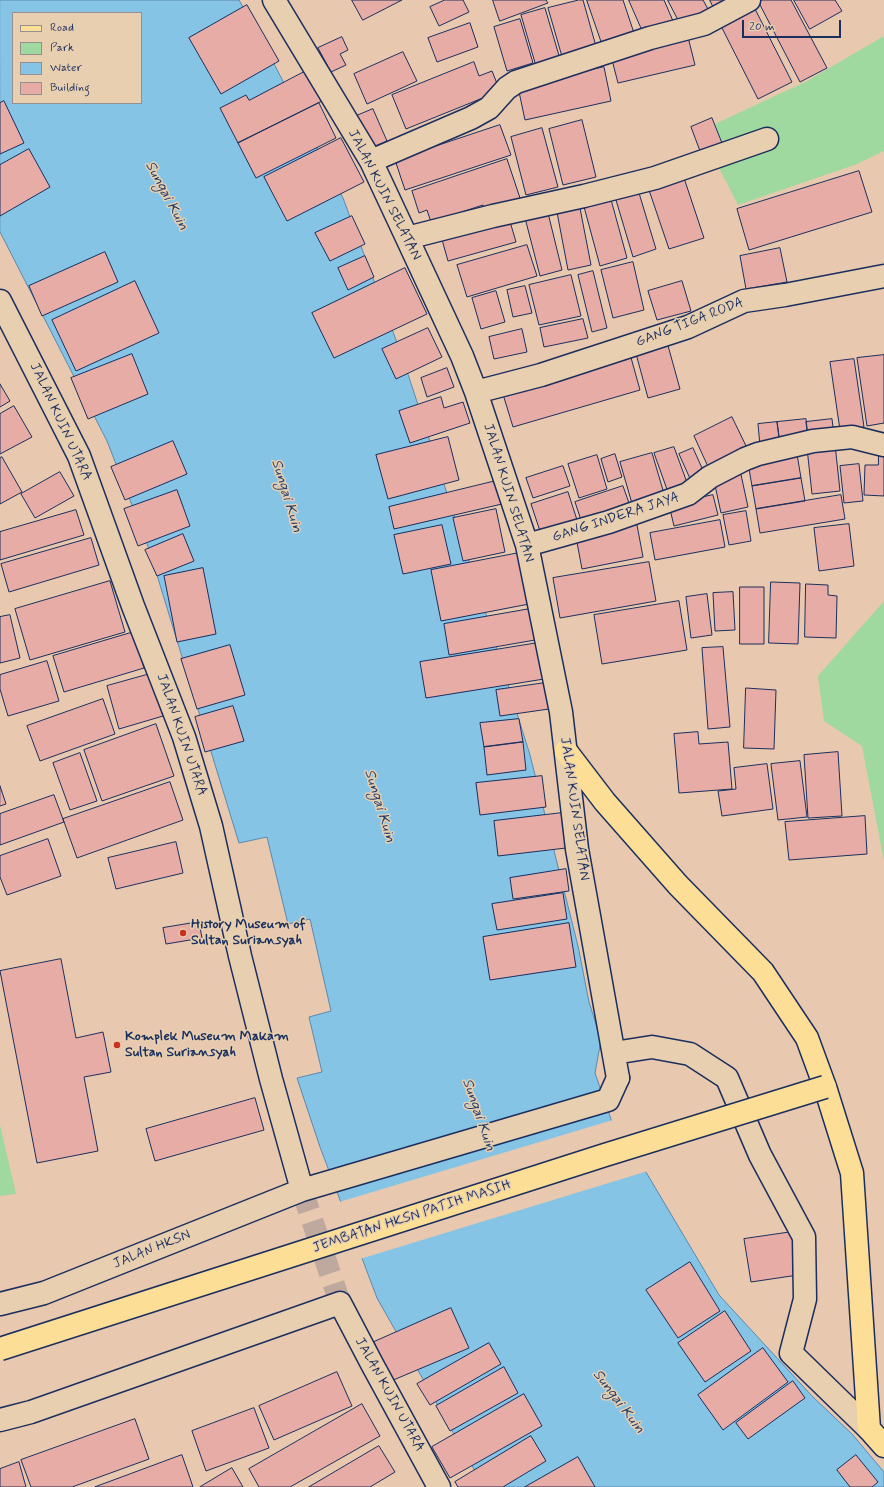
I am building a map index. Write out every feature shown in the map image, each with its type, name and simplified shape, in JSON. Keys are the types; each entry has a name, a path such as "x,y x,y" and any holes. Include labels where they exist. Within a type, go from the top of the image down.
{"main road":[{"path":"566,751 606,802 678,885 763,972 807,1038 825,1087 852,1173 869,1429 884,1446"},
{"name":"JEMBATAN HKSN PATIH MASIH","path":"0,1349 605,1155 825,1087"}],"street":[{"name":"JALAN KUIN SELATAN","path":"274,0 370,161 408,238 462,356 476,392 527,545 561,712 577,849 618,1078 608,1100"},
{"path":"370,161 471,118 489,108 507,88 516,82 650,38 704,24 749,0"},
{"path":"408,238 493,216 584,196 655,178 767,139"},
{"name":"GANG TIGA RODA","path":"476,392 541,375 688,327 744,302 884,276"},
{"name":"JALAN KUIN UTARA","path":"0,301 79,456 133,606 184,737 211,826 240,956 271,1079 311,1188"},
{"name":"GANG INDERA JAYA","path":"527,545 609,522 688,494 710,478 745,458 758,454 813,441 852,437 884,445"},
{"path":"614,1053 652,1046 690,1054 727,1078 760,1155 804,1236 806,1299 791,1353 869,1429"},
{"name":"JALAN HKSN","path":"0,1304 44,1293 311,1188 608,1100"},
{"name":"JALAN KUIN UTARA","path":"0,1420 31,1412 340,1303 439,1487"}],"green space":[{"path":"884,36 884,151 857,164 738,205 700,131 807,81"},
{"path":"884,601 884,861 862,746 824,721 818,676"},
{"path":"0,1125 16,1194 0,1196"}],"water":[{"name":"Sungai Kuin","path":"0,0 239,0 270,56 343,198 402,356 476,582 530,755 578,946 589,1002 601,1040 595,1073 613,1125 640,1162 719,1295 812,1396 852,1434 884,1472 884,1487 484,1487 377,1298 320,1147 297,1078 322,1072 309,1017 331,1011 310,919 288,924 267,837 239,843 149,549 107,441 0,232"}],"pier":[{"path":"613,1120 615,1124 627,1133 648,1171 360,1259 339,1202"}],"building":[{"path":"352,0 402,0 363,20"},
{"path":"445,0 463,0 469,12 439,26 430,7"},
{"path":"493,0 546,0 548,3 500,21"},
{"path":"583,0 597,50 563,60 548,8"},
{"path":"587,0 623,0 637,42 605,52"},
{"path":"629,0 664,0 673,21 644,34"},
{"path":"668,0 703,0 709,11 681,25"},
{"path":"710,0 729,0 714,8"},
{"path":"791,0 827,68 800,82 758,1"},
{"path":"794,0 835,0 842,11 810,29"},
{"path":"247,5 279,61 221,94 189,38"},
{"path":"754,7 792,82 758,99 720,24"},
{"path":"545,8 560,59 536,66 521,15"},
{"path":"520,19 533,63 507,71 494,27"},
{"path":"470,23 478,47 437,62 428,38"},
{"path":"687,33 695,65 618,83 610,52"},
{"path":"342,37 348,50 340,54 346,65 331,72 318,48"},
{"path":"403,52 417,81 367,104 354,74"},
{"path":"474,62 479,76 492,71 500,91 406,129 392,95"},
{"path":"604,67 611,101 525,120 518,87"},
{"path":"306,71 322,101 238,143 220,108 246,95 249,100"},
{"path":"4,101 24,143 0,154 0,103"},
{"path":"319,103 336,138 256,178 238,143"},
{"path":"373,109 387,141 368,149 354,117"},
{"path":"712,118 722,143 700,151 691,127"},
{"path":"582,120 596,177 563,185 549,129"},
{"path":"500,125 511,155 405,190 395,160"},
{"path":"542,128 558,187 526,195 511,137"},
{"path":"341,138 364,182 287,221 264,177"},
{"path":"29,149 50,187 0,216 0,165"},
{"path":"507,159 520,198 485,211 483,205 431,222 427,210 419,213 412,191"},
{"path":"859,171 872,212 749,250 737,209"},
{"path":"684,178 704,238 669,249 649,190"},
{"path":"639,193 656,249 633,257 616,200"},
{"path":"610,196 627,258 600,266 583,203"},
{"path":"579,203 591,265 568,270 556,207"},
{"path":"547,209 562,270 540,276 524,214"},
{"path":"352,216 365,244 330,261 315,233"},
{"path":"509,218 516,242 448,261 441,236"},
{"path":"527,245 537,276 467,297 457,265"},
{"path":"780,248 787,282 746,289 740,256"},
{"path":"105,252 118,282 42,316 29,286"},
{"path":"365,256 374,277 348,290 338,268"},
{"path":"633,262 644,310 613,318 601,270"},
{"path":"405,268 427,314 334,358 312,313"},
{"path":"593,271 607,328 592,332 578,275"},
{"path":"571,275 581,316 539,325 529,285"},
{"path":"135,281 159,333 76,371 52,320"},
{"path":"682,281 691,311 657,320 648,291"},
{"path":"525,286 532,313 513,317 507,290"},
{"path":"496,291 505,322 481,329 472,298"},
{"path":"583,319 588,338 544,347 540,328"},
{"path":"428,328 442,357 396,379 382,349"},
{"path":"522,329 527,352 494,359 489,337"},
{"path":"667,342 680,389 648,398 635,350"},
{"path":"132,354 148,394 88,419 71,378"},
{"path":"630,354 640,390 513,427 502,391"},
{"path":"884,355 884,423 867,426 857,358"},
{"path":"854,359 864,427 840,430 830,362"},
{"path":"447,368 454,387 427,397 421,378"},
{"path":"0,384 10,401 0,407"},
{"path":"441,397 444,408 463,402 470,423 410,443 399,411"},
{"path":"14,406 32,437 0,454 0,414"},
{"path":"732,417 749,452 710,471 694,436"},
{"path":"806,419 808,438 780,444 777,422"},
{"path":"832,419 834,435 808,438 806,422"},
{"path":"777,422 780,444 760,446 758,424"},
{"path":"448,437 459,480 388,499 376,455"},
{"path":"173,441 187,474 125,500 111,467"},
{"path":"835,444 840,491 812,494 807,448"},
{"path":"674,447 689,488 669,495 654,453"},
{"path":"693,448 706,477 692,483 679,454"},
{"path":"879,448 884,448 884,496 864,495 865,465 878,465"},
{"path":"652,453 665,497 633,507 620,462"},
{"path":"615,454 622,477 608,482 601,459"},
{"path":"797,454 801,478 752,486 748,463"},
{"path":"597,455 607,489 579,498 568,464"},
{"path":"2,457 22,492 0,504 0,458"},
{"path":"859,464 863,501 844,503 840,466"},
{"path":"563,466 570,486 533,498 526,478"},
{"path":"740,470 748,507 721,513 713,476"},
{"path":"60,472 74,496 35,518 21,494"},
{"path":"801,478 805,501 756,509 752,486"},
{"path":"496,481 502,504 394,529 389,507"},
{"path":"623,486 630,506 582,523 575,502"},
{"path":"177,490 190,526 138,546 124,509"},
{"path":"568,492 578,523 541,534 531,504"},
{"path":"713,495 718,515 674,526 669,505"},
{"path":"841,495 845,519 760,533 756,509"},
{"path":"496,509 505,552 463,561 453,518"},
{"path":"76,510 84,535 0,560 0,532"},
{"path":"746,511 751,541 729,545 723,515"},
{"path":"720,520 725,547 655,560 650,533"},
{"path":"849,524 854,566 819,571 814,528"},
{"path":"442,525 451,564 403,574 394,535"},
{"path":"637,525 643,557 582,569 576,537"},
{"path":"183,534 194,561 157,576 145,550"},
{"path":"91,538 99,565 9,592 1,564"},
{"path":"519,553 529,604 441,621 431,570"},
{"path":"649,562 656,601 560,618 553,578"},
{"path":"203,568 216,634 177,642 164,576"},
{"path":"110,581 125,632 30,660 15,609"},
{"path":"771,582 800,583 798,644 769,643"},
{"path":"806,584 828,585 828,595 837,596 836,638 805,637"},
{"path":"740,587 764,587 764,644 740,644"},
{"path":"733,592 735,630 715,631 713,593"},
{"path":"707,594 712,635 691,638 686,597"},
{"path":"679,601 687,650 602,664 594,615"},
{"path":"530,609 535,640 449,655 444,624"},
{"path":"10,615 20,658 0,663 0,617"},
{"path":"134,632 144,668 64,692 53,656"},
{"path":"538,643 544,679 426,698 420,662"},
{"path":"230,645 245,695 197,709 181,659"},
{"path":"723,647 730,727 708,729 702,648"},
{"path":"47,661 59,701 8,716 0,689 0,675"},
{"path":"150,674 163,716 119,729 107,686"},
{"path":"545,683 549,709 500,716 496,690"},
{"path":"746,688 776,690 774,749 744,748"},
{"path":"103,699 115,734 40,761 27,726"},
{"path":"233,706 244,741 205,752 195,717"},
{"path":"519,719 523,742 484,747 480,723"},
{"path":"156,724 174,776 102,801 84,750"},
{"path":"698,732 699,744 728,742 732,789 679,793 674,734"},
{"path":"523,742 526,770 487,775 484,747"},
{"path":"838,752 842,816 808,818 804,755"},
{"path":"80,753 97,801 70,810 53,763"},
{"path":"800,761 807,817 778,820 771,764"},
{"path":"767,764 773,809 722,816 718,791 736,789 734,768"},
{"path":"542,776 546,807 480,815 476,783"},
{"path":"170,782 183,820 77,858 63,819"},
{"path":"0,786 6,804 0,806"},
{"path":"54,795 64,822 0,845 0,814"},
{"path":"562,813 566,848 498,856 494,821"},
{"path":"865,816 867,854 789,860 785,822"},
{"path":"48,839 61,876 7,895 0,877 0,856"},
{"path":"176,842 183,873 116,889 108,858"},
{"path":"566,869 569,891 513,899 510,878"},
{"path":"563,893 567,919 497,930 492,904"},
{"name":"History Museum of Sultan Suriansyah","path":"199,922 202,938 166,944 163,928"},
{"path":"569,923 576,967 490,980 483,937"},
{"path":"61,959 76,1038 103,1032 111,1072 84,1077 98,1151 37,1163 0,971"},
{"path":"255,1098 264,1130 155,1161 146,1129"},
{"path":"792,1232 798,1275 751,1282 744,1239"},
{"path":"690,1262 720,1311 678,1338 646,1290"},
{"path":"451,1308 469,1348 391,1381 374,1342"},
{"path":"725,1311 751,1351 705,1382 678,1343"},
{"path":"489,1343 501,1364 430,1405 417,1384"},
{"path":"763,1348 788,1382 723,1430 698,1395"},
{"path":"504,1367 518,1393 450,1431 436,1406"},
{"path":"337,1372 352,1406 274,1440 259,1406"},
{"path":"793,1381 805,1398 748,1439 736,1423"},
{"path":"524,1394 542,1426 450,1478 432,1447"},
{"path":"362,1404 380,1436 290,1487 259,1487 249,1469"},
{"path":"254,1408 269,1448 206,1471 192,1431"},
{"path":"135,1419 149,1459 72,1487 31,1487 21,1460"},
{"path":"531,1436 546,1461 503,1487 458,1487 455,1482"},
{"path":"379,1446 395,1472 370,1487 309,1487"},
{"path":"182,1455 193,1487 95,1487"},
{"path":"856,1455 878,1482 872,1487 850,1487 837,1470"},
{"path":"578,1457 595,1487 525,1487"},
{"path":"19,1462 26,1487 0,1487 0,1469"},
{"path":"232,1468 243,1487 200,1487"}],"tunnel":[{"path":"302,1190 340,1303"}],"place":[{"name":"History Museum of Sultan Suriansyah","path":"183,933"},
{"name":"Komplek Museum Makam Sultan Suriansyah","path":"117,1045"}]}
